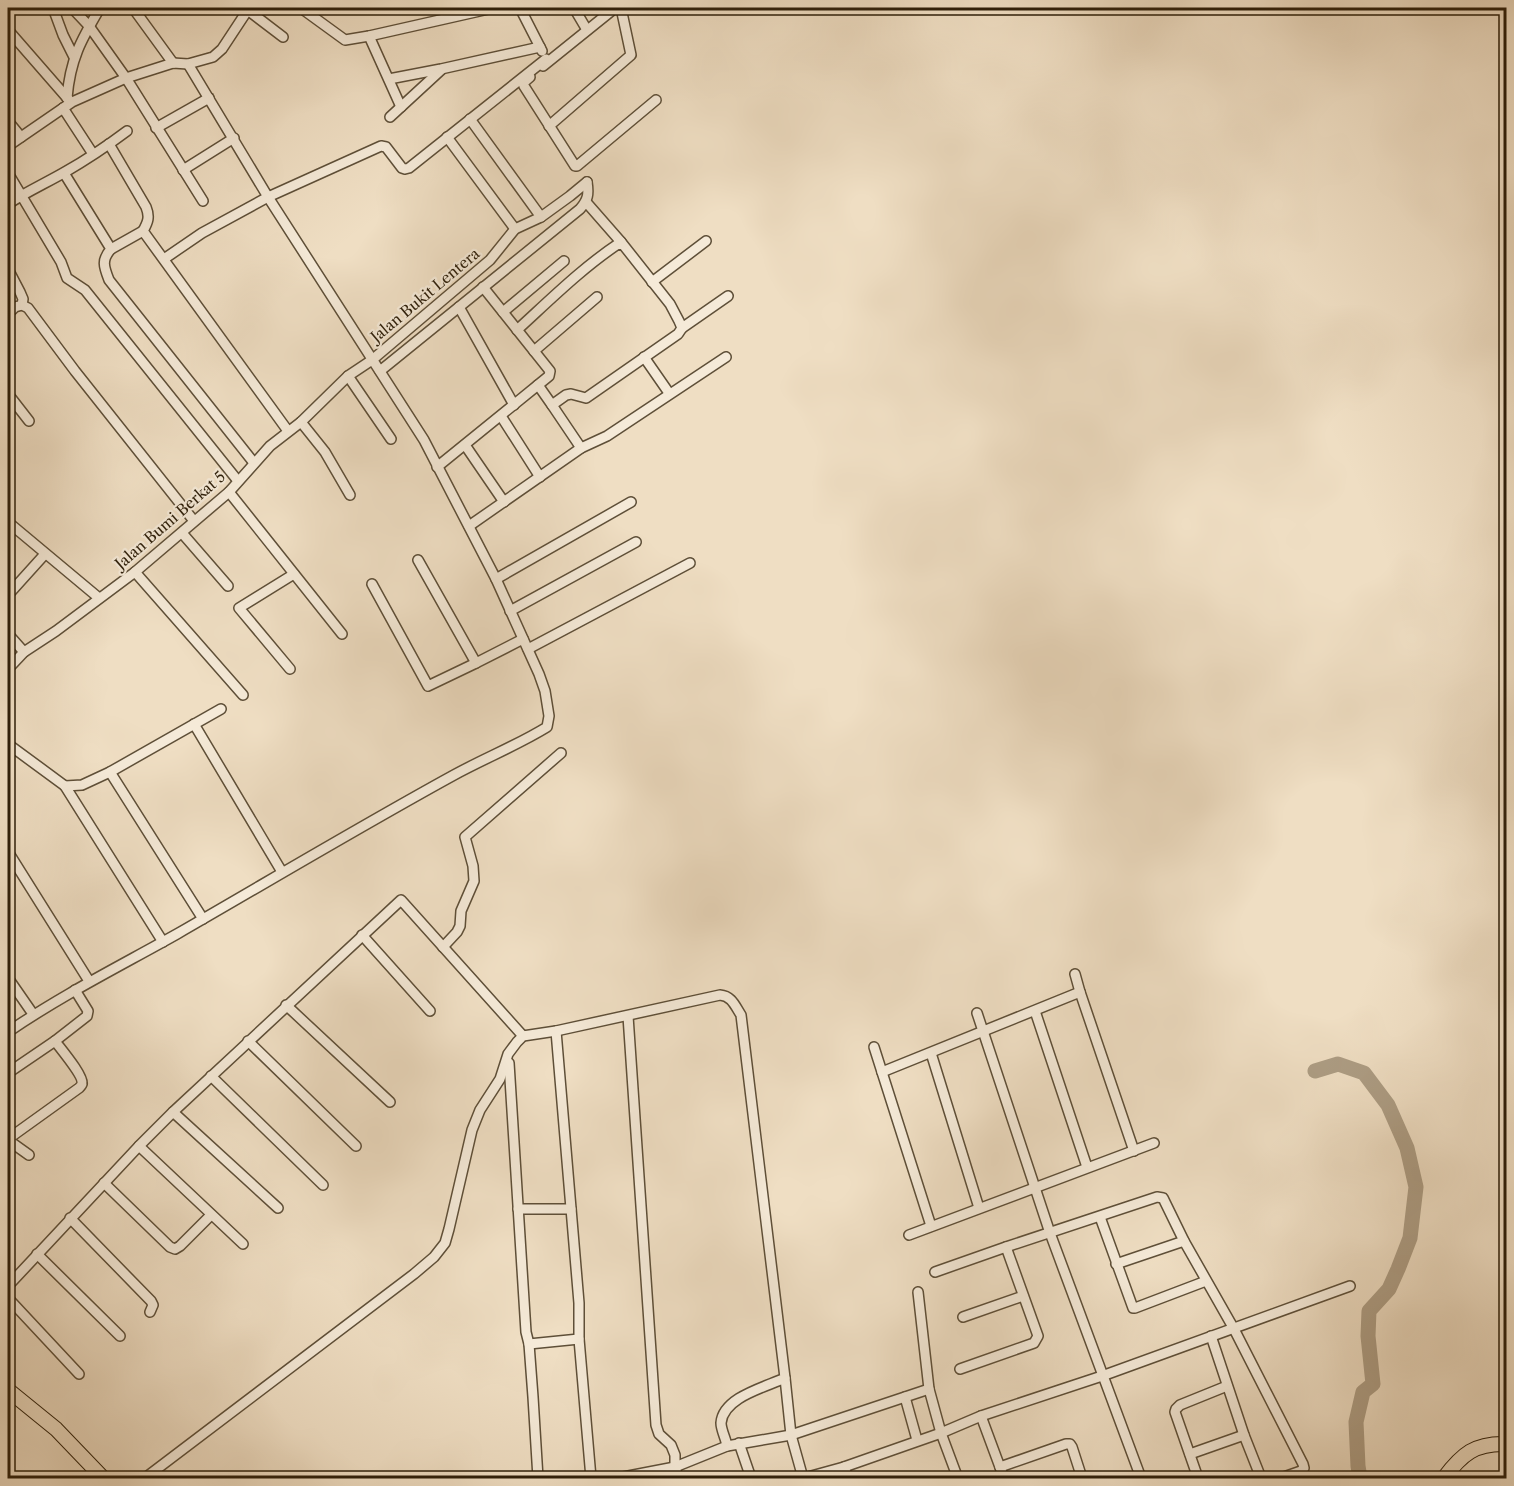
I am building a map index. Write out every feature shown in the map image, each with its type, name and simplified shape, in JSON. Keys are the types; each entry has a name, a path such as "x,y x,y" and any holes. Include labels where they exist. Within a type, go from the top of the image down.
{"main road":[{"path":"8,1390 56,1429 103,1479"},
{"path":"1444,1479 1472,1450 1481,1446 1506,1444"}],"street":[{"path":"53,8 74,57"},
{"path":"72,8 89,26 126,78 203,201"},
{"path":"70,100 68,83 74,57 100,8"},
{"path":"133,8 173,63"},
{"path":"8,146 63,108 70,100 173,63 188,64 210,58 222,49 247,8 284,37"},
{"path":"301,8 345,40 493,8"},
{"path":"520,8 547,61"},
{"path":"574,8 587,30"},
{"path":"164,259 202,233 268,197 381,146 386,147 402,168 409,168 615,8"},
{"path":"549,126 631,55 621,8"},
{"path":"8,30 70,100"},
{"path":"369,36 401,107"},
{"path":"389,79 540,47"},
{"path":"547,61 523,83 573,165 577,166 656,100"},
{"path":"8,1032 33,1014 89,981 163,942 455,774 547,727 549,716 545,691 528,649 496,579 424,440 268,197 188,64"},
{"path":"390,117 441,69"},
{"path":"156,128 209,98"},
{"path":"63,108 93,154"},
{"path":"470,119 541,217"},
{"path":"8,121 21,137"},
{"path":"8,204 64,173 127,130"},
{"path":"447,137 515,229"},
{"path":"183,170 234,138"},
{"path":"109,144 149,215 142,231 111,249 105,256 104,267 109,280 254,463"},
{"path":"8,173 61,262 67,278 86,290 238,481"},
{"path":"64,173 111,249"},
{"name":"Jalan Bukit Lentera","path":"372,360 490,260 515,229 541,217 587,182 586,202"},
{"path":"380,371 586,202 670,304 682,328"},
{"path":"142,231 288,431"},
{"path":"652,282 706,241"},
{"path":"517,330 602,255 621,242"},
{"path":"503,312 564,261"},
{"path":"8,269 23,299 22,305"},
{"path":"437,467 549,376 550,371 483,287"},
{"path":"552,405 571,393 586,398 592,395 728,296"},
{"path":"534,351 597,297"},
{"path":"8,314 15,307 22,305 28,308 194,521"},
{"path":"459,307 514,405"},
{"path":"644,357 669,393"},
{"path":"469,526 581,448 607,436 726,357"},
{"name":"Jalan Bumi Berkat 5","path":"8,669 24,652 135,572 182,533 229,492 270,446 301,422 354,370 372,360"},
{"path":"348,376 391,439"},
{"path":"538,385 581,448"},
{"path":"8,394 29,420"},
{"path":"501,416 540,477"},
{"path":"301,422 325,452 351,495"},
{"path":"465,445 504,502"},
{"path":"229,492 342,634"},
{"path":"496,579 631,502"},
{"path":"8,524 99,598"},
{"path":"182,533 228,586"},
{"path":"510,611 636,542"},
{"path":"8,595 45,554"},
{"path":"418,560 476,663"},
{"path":"528,649 690,563"},
{"path":"135,572 243,695"},
{"path":"290,669 239,608 294,574"},
{"path":"372,584 428,686 523,639"},
{"path":"8,634 24,652"},
{"path":"65,786 82,785 110,772 221,709"},
{"path":"194,724 282,872"},
{"path":"8,744 65,786 163,942"},
{"path":"443,947 460,926 461,911 474,881 473,867 465,837 561,753"},
{"path":"110,772 203,919"},
{"path":"10,855 89,981"},
{"path":"8,1286 70,1218 173,1112 401,900 523,1036"},
{"path":"362,935 430,1011"},
{"path":"1075,974 1134,1151"},
{"path":"8,978 33,1014"},
{"path":"8,1073 87,1016 88,1013 75,990"},
{"path":"882,1072 1080,992"},
{"path":"145,1479 434,1257 445,1243 472,1130 480,1110 500,1079 512,1047 523,1036 556,1031 720,995 727,996 741,1015 791,1435 803,1479 941,1433 981,1416 1102,1376 1350,1286"},
{"path":"286,1005 390,1102"},
{"path":"1035,1011 1087,1167"},
{"path":"977,1013 1050,1233 1141,1479"},
{"path":"628,1016 656,1425 659,1434 671,1445 675,1455 678,1479"},
{"path":"556,1031 591,1479"},
{"path":"29,1155 8,1139 82,1084 78,1072 55,1041"},
{"path":"248,1041 356,1146"},
{"path":"874,1047 931,1226"},
{"path":"931,1053 979,1208"},
{"path":"508,1054 538,1479"},
{"path":"211,1076 323,1185"},
{"path":"173,1112 278,1208"},
{"path":"909,1235 1154,1143"},
{"path":"139,1146 243,1244"},
{"path":"104,1184 175,1249 211,1215"},
{"path":"935,1272 1160,1197 1165,1201 1184,1241 1234,1329 1304,1464 1301,1471 1281,1479"},
{"path":"518,1209 571,1209"},
{"path":"1100,1216 1134,1308 1206,1281"},
{"path":"70,1218 151,1301 153,1305 150,1311"},
{"path":"1116,1264 1184,1241"},
{"path":"960,1369 1036,1341 1038,1336 1006,1247"},
{"path":"37,1254 120,1336"},
{"path":"918,1292 929,1389 941,1433 957,1476 951,1479"},
{"path":"963,1317 1023,1296"},
{"path":"8,1298 79,1374"},
{"path":"1211,1336 1261,1479"},
{"path":"529,1344 579,1339"},
{"path":"727,1446 721,1423 734,1402 784,1378"},
{"path":"1198,1479 1175,1412 1177,1406 1227,1386"},
{"path":"618,1479 675,1467 727,1446 791,1435 929,1389"},
{"path":"905,1397 917,1440"},
{"path":"981,1416 1005,1479"},
{"path":"1190,1454 1244,1435"},
{"path":"739,1443 751,1479"},
{"path":"1000,1467 1066,1443 1072,1447 1082,1479"},
{"path":"844,1467 848,1479"}],"waterway":[{"path":"1315,1071 1338,1064 1364,1073 1388,1105 1407,1148 1416,1187 1410,1238 1389,1289 1369,1311 1368,1336 1373,1384 1363,1392 1356,1422 1360,1478"}]}
